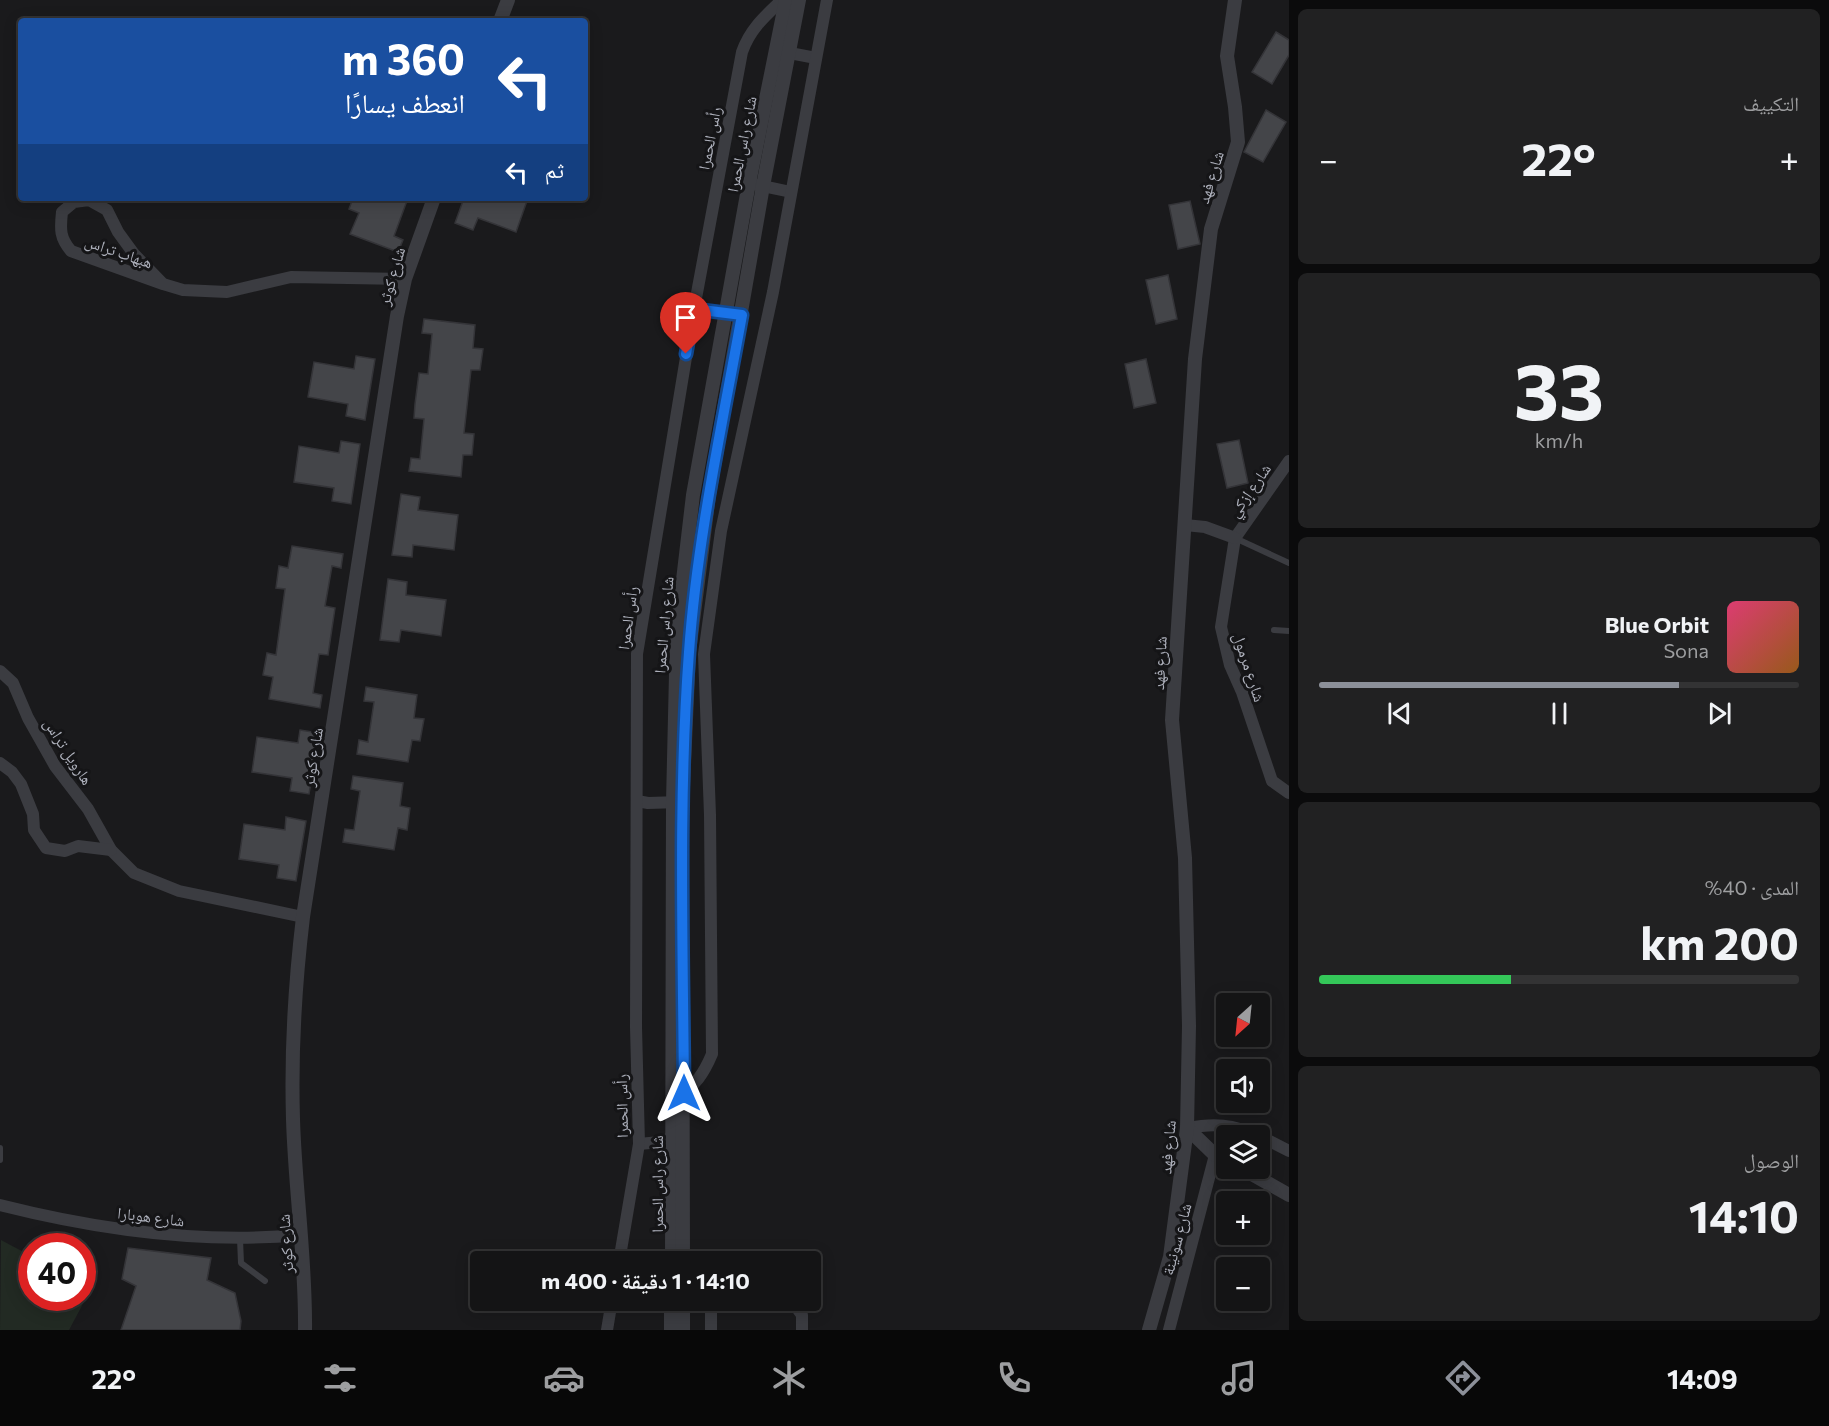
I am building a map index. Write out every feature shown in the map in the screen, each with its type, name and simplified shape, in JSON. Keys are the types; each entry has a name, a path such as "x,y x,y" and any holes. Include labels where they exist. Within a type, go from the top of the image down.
{"street":[{"path":"501,18 508,0"},
{"name":"شارع راس الحمرا","path":"782,51 784,0"},
{"name":"رأس الحمرا","path":"621,1251 639,1144 636,1027 637,654 694,309 742,52 755,26 784,0"},
{"name":"شارع راس الحمرا","path":"683,1251 679,1134 678,802 682,652 693,495 726,313 756,185 782,51 799,0"},
{"path":"679,1095 704,1075 712,1054 710,815 704,654 721,531 792,192 827,0"},
{"name":"شارع فهد","path":"1149,1330 1170,1257 1187,1128 1189,1026 1185,858 1172,720 1195,359 1211,229 1238,142 1227,56 1235,0"},
{"path":"782,51 816,58"},
{"path":"756,185 792,192"},
{"name":"شارع راس الحمرا","path":"682,652 742,315 756,185"},
{"name":"هبهاب تراس","path":"81,201 74,202 62,212 59,232 71,252 183,290 227,292 291,277 405,279"},
{"name":"هبهاب تراس","path":"90,201 107,210 118,232 134,254 163,284"},
{"name":"شارع كوثر","path":"305,1330 293,1118 295,986 303,917 405,279 434,201"},
{"path":"694,309 742,315"},
{"name":"شارع إزكي","path":"1235,538 1289,461"},
{"path":"1185,525 1204,527 1235,538"},
{"name":"شارع مرمول","path":"1235,538 1221,627 1230,664 1242,692 1272,781 1289,793"},
{"path":"682,652 704,654"},
{"name":"هارويل تراس","path":"0,671 12,683 28,718 55,766 88,809 111,850 134,873 179,891 303,917"},
{"path":"0,763 12,772 21,784 33,814 34,830 46,848 65,851 78,846 111,850"},
{"path":"637,801 678,802"},
{"path":"1187,1128 1209,1124 1230,1125"},
{"path":"1187,1128 1216,1154"},
{"path":"639,1144 660,1142 679,1134"},
{"name":"شارع راس الحمرا","path":"673,1251 679,1134"},
{"path":"1270,1142 1289,1151"},
{"name":"شارع سونينة","path":"1169,1330 1216,1175"},
{"path":"1261,1179 1289,1195"},
{"name":"شارع هوبارا","path":"0,1205 51,1218 186,1238 240,1239 300,1235"},
{"path":"607,1330 610,1311"},
{"path":"671,1330 672,1311"},
{"path":"682,1311 682,1330"},
{"path":"711,1330 712,1311"},
{"path":"800,1311 802,1314 802,1330"}],"lane":[{"path":"1235,538 1289,563"},
{"path":"1274,630 1289,632"},
{"path":"0,1148 0,1160"},
{"path":"240,1239 241,1263 265,1281"}],"shaded area":[{"path":"1,1240 18,1249 18,1311 79,1311 69,1330 0,1330"}],"building":[{"path":"1276,32 1289,40 1289,55 1272,84 1252,72"},
{"path":"1266,110 1286,122 1263,162 1244,152"},
{"path":"352,201 407,201 394,236 403,240 398,252 350,234 359,213 349,209"},
{"path":"463,201 527,201 516,232 478,218 473,230 455,223"},
{"path":"1190,201 1200,244 1178,249 1169,205"},
{"path":"1168,275 1177,319 1156,324 1146,280"},
{"path":"424,319 475,325 473,348 483,349 480,370 471,370 464,433 474,434 472,455 463,455 461,477 409,471 411,458 420,459 424,419 414,418 419,373 428,374 432,334 422,333"},
{"path":"356,356 375,359 365,420 346,416 348,404 308,397 314,362 354,369"},
{"path":"1146,359 1156,403 1134,408 1125,364"},
{"path":"1239,440 1248,483 1227,488 1217,444"},
{"path":"341,441 360,444 351,504 332,501 334,488 294,482 299,446 339,453"},
{"path":"401,494 420,497 418,510 458,515 454,550 413,545 412,557 392,555"},
{"path":"292,546 343,554 341,568 332,566 325,606 335,608 328,655 319,654 313,693 322,695 320,708 269,699 273,677 263,675 267,653 276,655 285,589 276,588 279,566 288,568"},
{"path":"388,579 407,582 406,595 446,600 441,636 401,630 399,642 380,640"},
{"path":"366,687 417,695 414,718 424,719 420,741 412,740 408,762 357,754 359,740 368,742 374,702 364,701"},
{"path":"300,730 319,733 309,794 290,791 292,778 252,772 257,737 298,743"},
{"path":"353,776 403,783 400,806 410,808 407,830 398,828 394,850 343,842 345,829 354,830 360,791 351,789"},
{"path":"286,817 306,821 296,881 277,878 279,865 239,859 244,824 285,830"},
{"path":"128,1248 211,1258 207,1280 235,1293 241,1321 240,1330 121,1330 136,1286 122,1279"}],"route":[{"path":"684,1093 682,810 689,652 709,495 742,315 694,309 686,354"}]}
